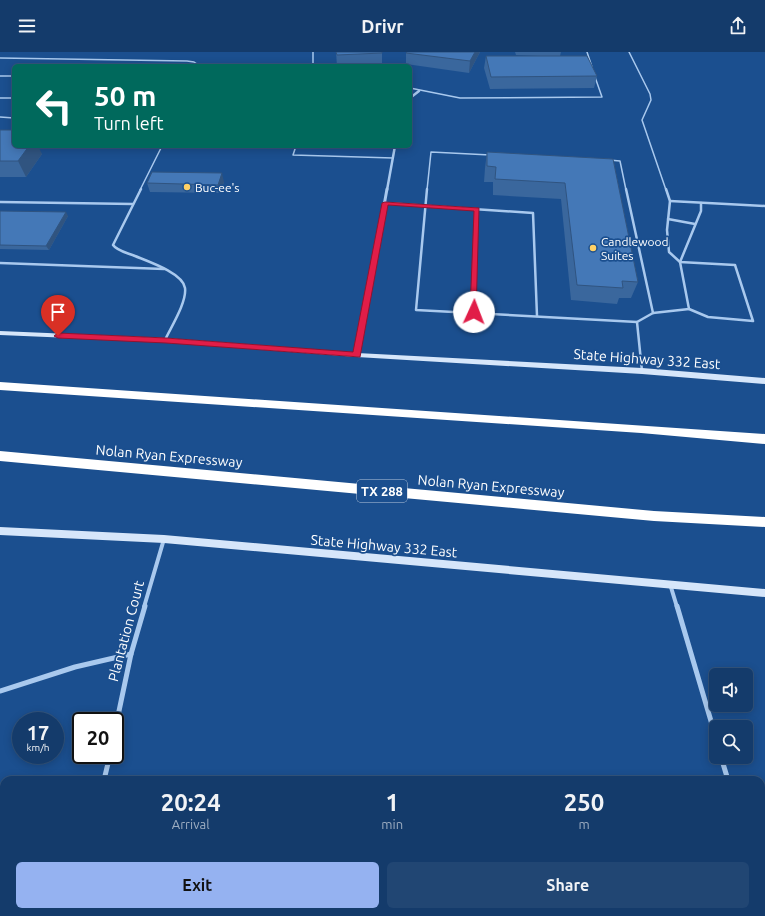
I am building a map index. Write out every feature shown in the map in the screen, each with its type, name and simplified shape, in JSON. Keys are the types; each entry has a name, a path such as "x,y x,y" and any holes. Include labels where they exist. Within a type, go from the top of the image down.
{"highway":[{"path":"0,386 765,439"},
{"name":"Nolan Ryan Expressway","path":"0,456 654,516 765,522"}],"main road":[{"name":"State Highway 332 East","path":"0,333 166,340 357,355 642,371 765,381"},
{"name":"State Highway 332 East","path":"0,531 164,539 765,593"}],"street":[{"path":"412,96 419,91"},
{"path":"357,355 395,148"},
{"name":"Plantation Court","path":"119,712 131,654 164,539"},
{"path":"670,584 711,720"},
{"path":"0,691 75,667 131,654"},
{"path":"105,776 108,764"},
{"path":"724,764 727,776"}],"lane":[{"path":"313,52 313,64"},
{"path":"587,52 592,67"},
{"path":"494,155 431,152 416,310 637,322 653,313 689,309 708,317 753,321 735,265 680,262 669,252 668,219 670,201 642,120 651,100 650,94 629,52"},
{"path":"0,58 187,61 197,64"},
{"path":"412,89 460,98 602,97 595,74"},
{"path":"0,76 12,76"},
{"path":"0,98 12,98"},
{"path":"0,117 12,118"},
{"path":"161,148 113,245 114,247 167,269 184,284 185,289 166,340"},
{"path":"295,148 293,155 393,158"},
{"path":"604,160 620,161 653,313"},
{"path":"670,201 765,206"},
{"path":"0,202 133,204"},
{"path":"385,203 533,213 537,316"},
{"path":"689,309 680,262 701,211 701,203"},
{"path":"474,312 477,210"},
{"path":"668,219 695,224"},
{"path":"0,263 167,269"},
{"path":"637,322 642,371"}],"building":[{"path":"336,52 382,52 382,53 337,55"},
{"path":"475,52 470,61 406,53"},
{"path":"486,56 587,56 597,76 491,77"},
{"path":"0,130 12,130 12,148 28,148 18,161 0,161"},
{"name":"Candlewood Suites","path":"487,152 613,159 638,282 622,281 623,288 577,285 565,183 495,179 496,167 487,166"},
{"path":"152,172 222,173 218,185 147,183"},
{"path":"0,211 66,212 46,246 0,245"}],"place":[{"name":"Buc-ee's","path":"187,187"},
{"name":"Candlewood Suites","path":"593,248"}],"route":[{"path":"58,336 166,340 357,355 385,203 477,210 474,312"}]}
